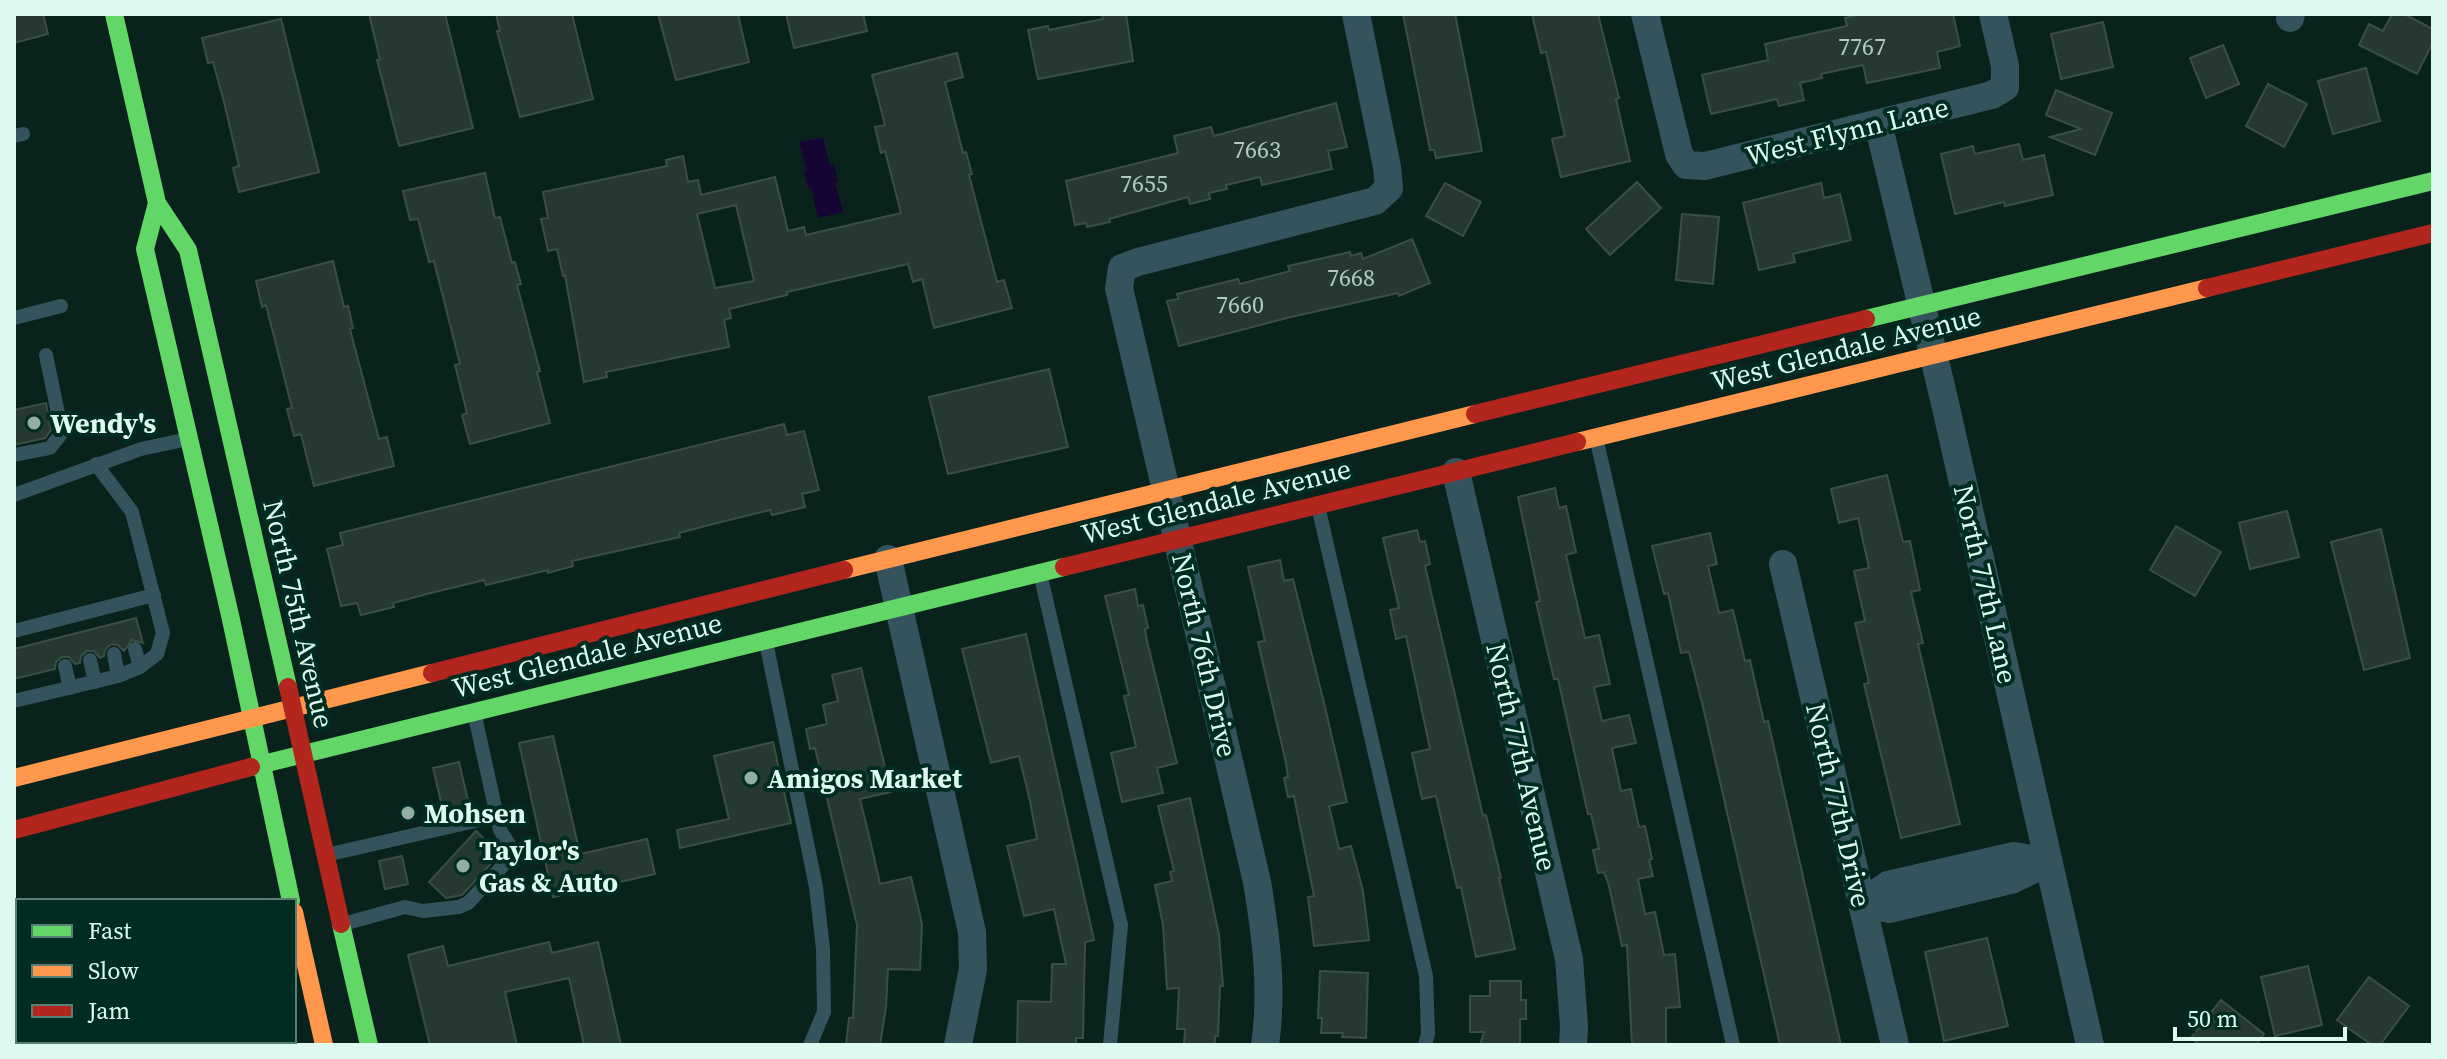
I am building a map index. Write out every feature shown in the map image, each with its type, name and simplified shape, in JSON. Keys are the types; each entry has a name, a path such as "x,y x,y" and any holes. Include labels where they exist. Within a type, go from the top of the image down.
{"main road":[{"name":"North 75th Avenue","path":"114,14 157,203 188,250 369,1045"},
{"name":"West Glendale Avenue","path":"14,778 291,706 1168,489 2433,181"},
{"name":"North 75th Avenue","path":"157,203 145,249 291,899"},
{"name":"West Glendale Avenue","path":"14,830 303,753 2433,233"},
{"path":"296,921 324,1045"}],"street":[{"name":"North 76th Drive","path":"1265,1045 1269,996 1261,908 1168,489 1119,288 1122,268 1138,262 1375,201 1389,188 1356,14"},
{"name":"West Flynn Lane","path":"1645,14 1679,154 1686,165 1705,166 1992,95 2005,87 2005,66 1993,14"},
{"name":"North 77th Lane","path":"1878,123 1934,355 2090,1045"},
{"name":"North 77th Avenue","path":"1456,472 1569,959 1573,1045"},
{"path":"888,559 972,932 973,969 958,1045"},
{"name":"North 77th Drive","path":"1783,564 1895,1045"},
{"path":"1862,903 1890,909 2011,880 2049,862"}],"lane":[{"path":"14,318 61,306"},
{"path":"14,455 50,448 62,433 46,355"},
{"path":"1595,437 1733,1045"},
{"path":"14,495 141,449 190,439"},
{"path":"14,701 118,676 140,667 157,654 163,633 132,512 96,464"},
{"path":"1318,506 1426,976 1428,1034 1425,1045"},
{"path":"1040,573 1121,925 1110,1045"},
{"path":"14,631 154,595"},
{"path":"123,603 127,621"},
{"path":"102,609 107,626"},
{"path":"79,615 83,632"},
{"path":"52,622 57,638"},
{"path":"765,641 816,887 823,949 824,1012 810,1045"},
{"path":"135,649 140,667"},
{"path":"114,654 118,676"},
{"path":"90,660 95,682"},
{"path":"65,666 70,688"},
{"path":"341,924 405,907 423,911 459,907 468,903 510,858 512,849 500,830 474,711"},
{"path":"326,855 497,816"}],"shaded area":[{"path":"823,138 830,166 834,165 838,182 835,183 843,212 818,218 804,172 807,171 799,142"}],"building":[{"path":"14,14 43,14 48,34 14,43"},
{"path":"369,14 445,14 473,128 399,146"},
{"path":"496,14 572,14 593,99 520,117 497,31 500,31"},
{"path":"658,14 738,14 749,62 676,80"},
{"path":"786,14 863,14 867,31 794,48"},
{"path":"1102,14 1126,14 1133,61 1038,79 1028,30 1048,26 1049,30 1103,19"},
{"path":"1403,14 1455,14 1482,151 1436,158 1434,150 1430,150"},
{"path":"1532,14 1598,14 1619,98 1616,99 1630,161 1561,177 1552,139 1565,136 1546,52 1541,53"},
{"path":"1861,14 1953,14 1960,46 1937,52 1940,68 1867,83 1863,65 1821,74 1822,78 1800,83 1804,100 1779,106 1777,99 1711,114 1702,75 1768,60 1765,44 1847,26 1845,18"},
{"path":"2392,14 2404,14 2433,29 2433,42 2417,74 2359,45 2369,24 2383,31"},
{"path":"281,19 319,172 239,192 233,168 239,166 224,102 213,62 208,63 202,38"},
{"path":"2103,22 2113,67 2061,79 2051,34"},
{"path":"2223,45 2239,84 2206,98 2190,58"},
{"path":"957,53 963,77 945,82 963,153 966,152 972,174 969,175 997,282 1004,280 1012,308 934,328 922,279 913,282 908,264 729,309 731,318 724,320 729,347 606,372 607,377 584,382 565,275 557,249 548,251 541,219 548,218 543,192 667,166 666,160 683,156 688,182 698,180 701,195 775,177 788,231 804,227 806,235 901,213 885,151 881,153 875,127 885,125 872,75","holes":["736,205 754,281 715,288 697,214"]},
{"path":"2366,68 2380,121 2333,134 2318,81"},
{"path":"2268,84 2307,104 2284,147 2246,126"},
{"path":"2056,90 2112,113 2095,155 2050,137 2081,129 2046,115"},
{"path":"1336,103 1347,147 1328,151 1332,169 1262,185 1260,177 1226,185 1227,189 1209,193 1210,199 1190,204 1188,197 1109,219 1110,222 1087,227 1086,223 1075,225 1066,181 1178,153 1174,136 1211,127 1214,136"},
{"path":"2019,144 2023,160 2044,155 2053,195 2005,206 2004,202 1955,214 1941,154 1973,146 1975,154"},
{"path":"485,173 495,218 500,217 521,284 517,285 550,423 470,444 462,415 467,413 455,365 460,364 434,261 429,262 418,219 410,220 403,191"},
{"path":"1637,182 1661,208 1610,255 1586,229"},
{"path":"1445,183 1481,202 1463,236 1426,216"},
{"path":"1821,183 1824,198 1840,194 1851,240 1793,254 1795,262 1759,270 1743,203"},
{"path":"1682,214 1719,217 1713,284 1676,280"},
{"path":"1412,239 1430,283 1399,296 1398,293 1291,317 1179,346 1167,301 1179,299 1177,294 1238,279 1240,284 1290,271 1288,266 1350,252 1351,256 1361,253 1363,259"},
{"path":"333,261 344,307 348,306 353,328 350,329 379,439 387,437 394,466 314,486 301,434 294,436 287,409 292,408 266,305 262,307 256,281"},
{"path":"1049,369 1068,447 948,474 929,397"},
{"name":"Wendy's","path":"46,403 51,430 45,438 14,445 14,410"},
{"path":"784,424 787,435 804,431 819,490 802,494 805,507 772,515 770,510 679,533 680,537 572,561 573,566 548,573 548,570 486,585 484,580 393,603 394,607 361,615 357,603 341,606 327,549 343,545 340,533"},
{"path":"1887,475 1903,542 1910,541 1920,590 1911,592 1923,643 1918,644 1960,824 1901,838 1864,684 1869,683 1855,623 1865,621 1854,571 1869,568 1858,518 1839,523 1831,489"},
{"path":"1555,488 1559,508 1566,506 1576,552 1566,555 1585,638 1599,635 1610,684 1594,687 1602,721 1629,715 1636,743 1612,748 1621,791 1631,789 1639,827 1645,826 1652,859 1649,860 1653,876 1638,879 1645,914 1655,912 1664,955 1675,954 1680,1007 1666,1008 1666,1045 1632,1045 1627,945 1622,946 1604,872 1598,873 1593,850 1599,849 1591,814 1588,814 1558,679 1554,679 1536,602 1540,601 1518,497"},
{"path":"2287,511 2299,557 2250,569 2239,523"},
{"path":"2176,526 2221,552 2195,596 2150,570"},
{"path":"2381,529 2410,658 2364,670 2331,542"},
{"path":"1417,530 1420,542 1425,541 1430,564 1425,566 1483,816 1486,815 1501,878 1515,949 1476,957 1436,796 1422,799 1412,753 1430,749 1406,636 1396,639 1390,610 1399,608 1383,538"},
{"path":"1710,533 1717,564 1708,566 1719,613 1733,610 1745,661 1750,660 1764,722 1768,721 1841,1045 1780,1045 1689,652 1681,653 1668,593 1664,594 1652,546"},
{"path":"1280,560 1284,581 1293,579 1325,707 1347,802 1329,806 1339,849 1351,846 1363,891 1369,940 1314,946 1308,897 1314,896 1294,796 1288,797 1284,778 1288,777 1286,763 1258,642 1265,641 1248,567"},
{"path":"1135,589 1138,606 1143,605 1148,628 1145,629 1147,641 1177,763 1157,768 1163,793 1122,802 1111,753 1136,747 1124,696 1129,695 1105,596"},
{"path":"136,618 143,643 132,640 124,651 118,645 111,644 100,658 94,651 87,651 81,656 80,663 75,664 69,657 62,657 56,662 55,669 14,679 14,649"},
{"path":"1026,634 1094,940 1085,942 1083,1038 1076,1038 1076,1045 1017,1045 1018,1001 1051,1002 1052,964 1066,964 1054,909 1024,916 1007,846 1037,839 1030,801 1019,756 991,763 962,649"},
{"path":"861,668 891,792 860,799 880,884 911,877 922,924 920,970 888,969 880,1045 846,1045 849,1018 853,1018 857,925 815,748 810,749 806,729 827,724 823,705 838,701 832,675"},
{"path":"553,736 580,854 647,839 655,874 553,897 519,743"},
{"path":"773,742 791,823 680,848 677,830 729,819 714,756"},
{"path":"459,762 470,809 444,815 433,768"},
{"path":"1190,798 1219,935 1223,986 1220,986 1215,1045 1184,1045 1185,1029 1177,1029 1179,988 1167,989 1163,925 1155,885 1172,881 1170,872 1174,871 1158,806"},
{"path":"476,831 500,854 462,895 446,898 429,882"},
{"path":"402,856 408,884 385,889 379,861"},
{"path":"1987,938 2008,1026 1944,1041 1925,952"},
{"path":"549,942 552,953 598,942 621,1045 584,1045 569,978 505,992 517,1045 430,1045 408,955 443,946 448,966"},
{"path":"2308,966 2322,1025 2275,1036 2261,977"},
{"path":"1320,971 1368,973 1366,1038 1342,1037 1343,1033 1321,1033 1322,1018 1318,1018"},
{"path":"2369,977 2409,1006 2380,1045 2372,1045 2337,1020"},
{"path":"1490,981 1521,981 1521,1000 1526,1000 1526,1019 1520,1019 1520,1045 1480,1045 1484,1032 1470,1032 1470,996 1490,996"},
{"path":"2221,1000 2264,1034 2256,1045 2200,1045 2191,1038"}],"traffic: fast":[{"path":"114,14 157,203 188,250 288,687"},
{"path":"1866,319 2433,181"},
{"path":"157,203 145,249 230,615 291,899"},
{"path":"251,767 1064,567"},
{"path":"341,924 369,1045"}],"traffic: slow":[{"path":"1577,442 2207,288"},
{"path":"844,570 1475,414"},
{"path":"14,778 432,673"},
{"path":"296,921 324,1045"}],"traffic: jam":[{"path":"2207,288 2433,233"},
{"path":"1475,414 1866,319"},
{"path":"1064,567 1577,442"},
{"path":"432,673 844,570"},
{"path":"288,687 341,924"},
{"path":"14,830 251,767"}],"place":[{"name":"Wendy's","path":"34,423"},
{"name":"Amigos Market","path":"751,778"},
{"name":"Mohsen","path":"408,813"},
{"name":"Taylor's Gas & Auto","path":"463,866"}]}
